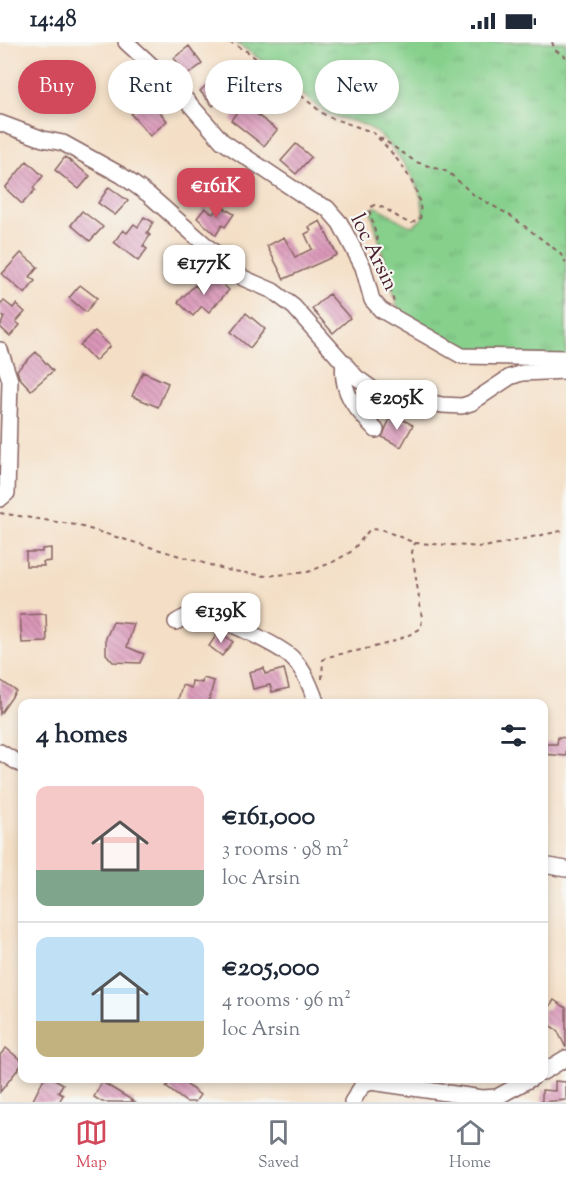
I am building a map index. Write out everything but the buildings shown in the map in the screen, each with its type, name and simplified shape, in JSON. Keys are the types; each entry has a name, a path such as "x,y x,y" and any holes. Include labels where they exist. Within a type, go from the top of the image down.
{"street":[{"name":"loc Arsin","path":"126,42 174,86 222,141 310,200 327,208 340,223 363,267 372,300 381,310 462,356 566,358"},
{"path":"0,123 43,139 63,142 121,175 149,195 243,278 273,291 294,307 356,377 374,390 452,406 471,403 510,377 522,373 566,371"},
{"path":"0,350 10,380 7,493 0,500"},
{"path":"344,362 341,379 351,404 376,430"},
{"path":"176,622 190,614 204,614 276,646 291,656 302,668 315,699"},
{"path":"0,752 18,763"},
{"path":"548,866 566,868"},
{"path":"548,1069 566,1058"},
{"path":"352,1102 362,1086 368,1083"},
{"path":"385,1083 482,1098 497,1097 523,1083"}],"path":[{"path":"229,42 255,57 326,116 372,132 416,162 448,172 474,195 511,216 560,253 566,263"},
{"path":"552,42 555,50 566,57"},
{"path":"372,132 396,155 421,202 420,218 412,223 405,222 385,206 374,204 369,209 398,319"},
{"path":"0,513 76,525 227,570 266,576 308,572 333,562 352,551 370,529 383,530 415,543 484,547 566,530"},
{"path":"315,699 322,682 323,660 327,657 363,650 412,634 422,628 412,552 415,543"}],"green space":[{"path":"234,42 566,42 566,358 463,352 400,316 371,210 375,207 413,226 422,219 423,208 420,196 408,170 382,137 368,126 330,114 399,114 399,60 315,60 315,104 303,95 303,60 261,60"}]}
